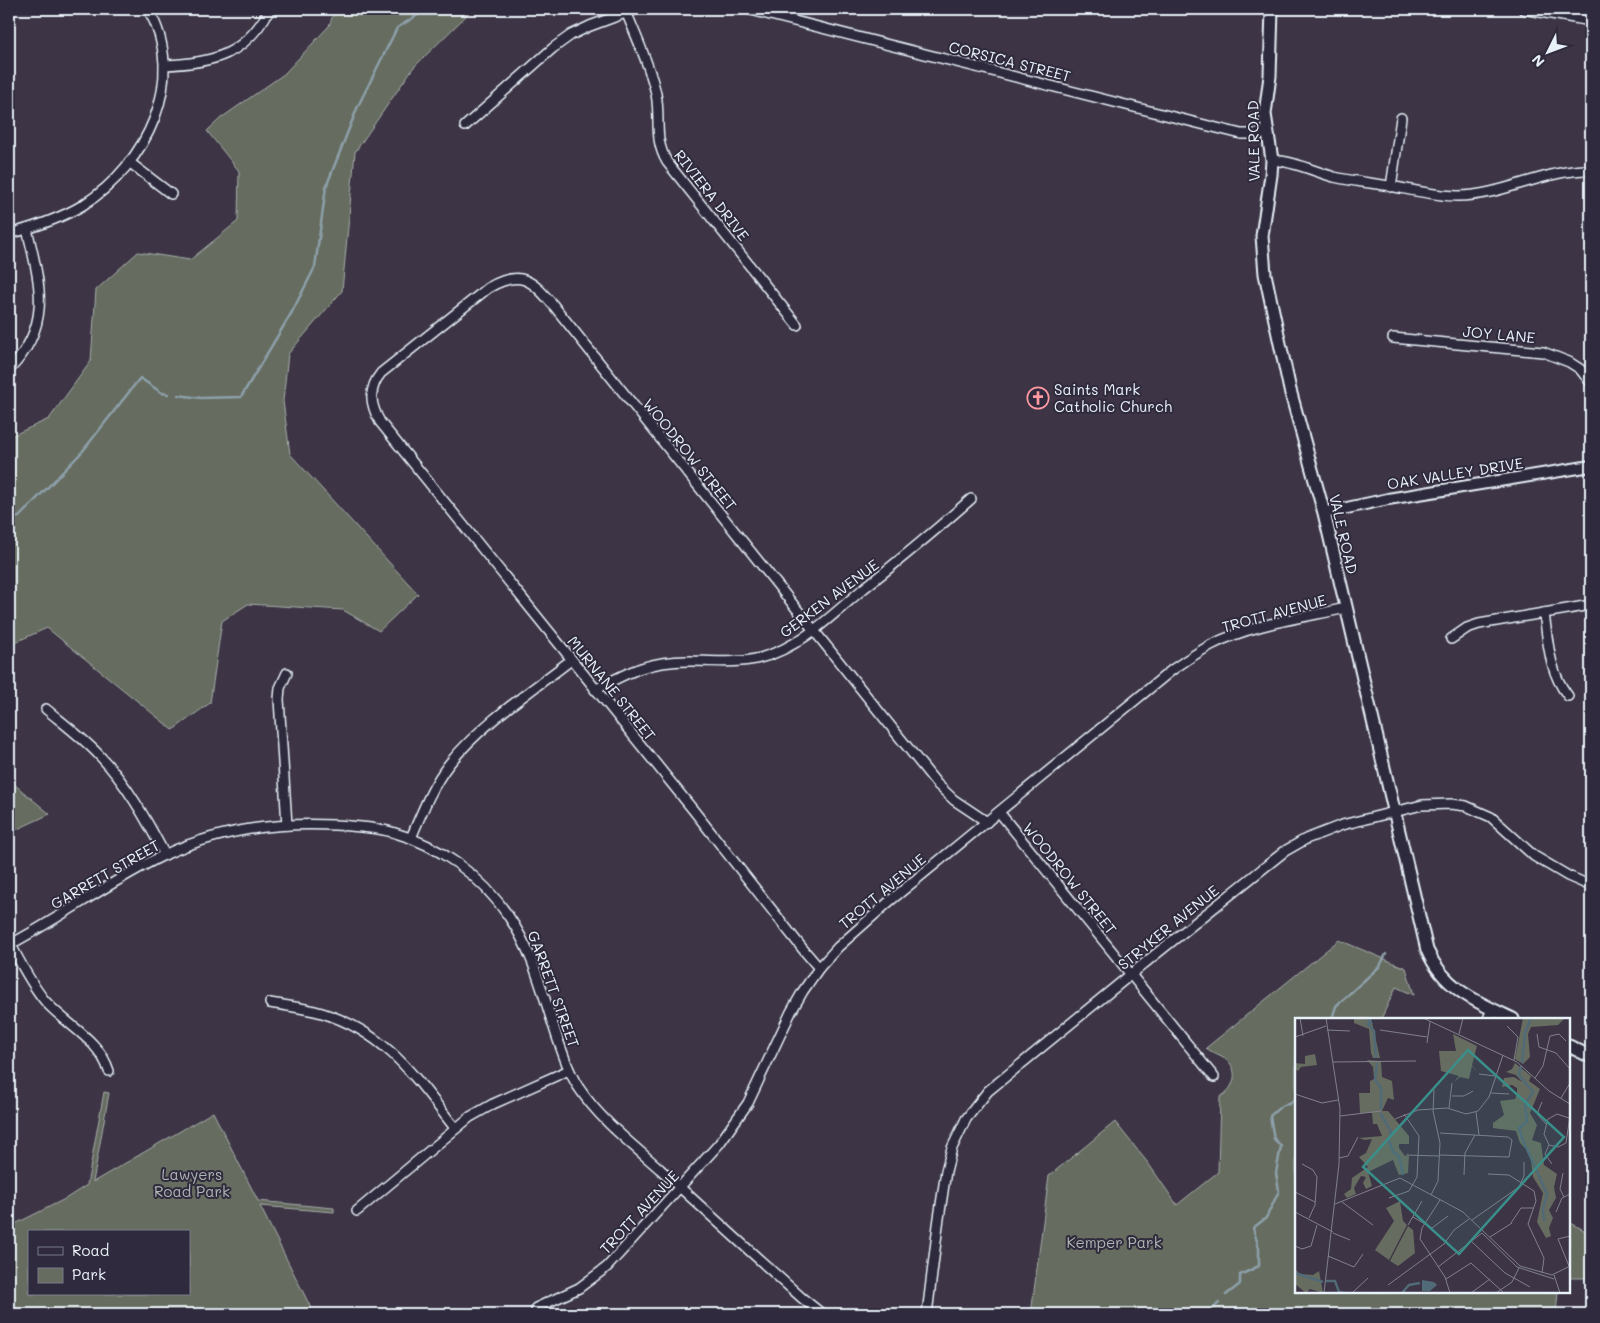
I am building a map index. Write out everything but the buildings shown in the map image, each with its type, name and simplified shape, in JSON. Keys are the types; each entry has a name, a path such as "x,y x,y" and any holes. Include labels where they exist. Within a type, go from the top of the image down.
{"main road":[{"name":"VALE ROAD","path":"1272,9 1270,76 1265,114 1272,160 1262,236 1265,274 1290,390 1324,513 1427,950 1432,962 1448,982 1490,1014 1508,1018"},
{"path":"1570,1046 1591,1056"}],"street":[{"path":"9,234 48,223 84,204 102,191 130,162 150,130 163,94 165,65 161,39 148,9"},
{"path":"165,65 206,62 234,50 256,30 270,9"},
{"path":"465,126 553,48 590,26 626,11 636,9"},
{"name":"CORSICA STREET","path":"747,9 1241,134 1267,134"},
{"path":"1523,9 1591,21"},
{"name":"RIVIERA DRIVE","path":"626,11 656,94 657,132 662,153 667,162 797,325"},
{"path":"1390,186 1401,118"},
{"path":"1272,160 1289,162 1335,177 1440,195 1478,195 1496,192 1543,176 1591,170"},
{"path":"130,162 171,194"},
{"path":"9,370 27,348 34,333 40,304 37,273 27,229"},
{"name":"WOODROW STREET","path":"382,426 374,413 371,394 373,386 381,373 488,288 500,281 511,278 532,282 554,306 936,784 954,800 987,822"},
{"name":"JOY LANE","path":"1393,338 1543,352 1556,355 1569,362 1580,370 1591,383"},
{"name":"MURNANE STREET","path":"382,426 819,968"},
{"name":"OAK VALLEY DRIVE","path":"1324,513 1388,499 1591,466"},
{"name":"GERKEN AVENUE","path":"595,690 624,674 654,664 691,661 726,662 760,658 796,644 896,564 971,499"},
{"path":"1451,639 1467,628 1479,624 1591,605"},
{"name":"TROTT AVENUE","path":"536,1308 579,1288 607,1268 719,1144 744,1109 767,1066 791,1012 819,968 891,900 1172,670 1203,650 1224,639 1256,628 1346,608"},
{"path":"1544,613 1552,667 1557,680 1568,696"},
{"path":"411,838 426,802 437,782 448,765 466,745 480,731 572,660"},
{"path":"287,674 280,688 279,698 287,825"},
{"path":"46,709 82,738 119,778 142,811 164,855"},
{"name":"STRYKER AVENUE","path":"927,1314 946,1171 952,1148 966,1119 988,1092 1285,851 1306,839 1342,826 1394,812 1436,804 1451,804 1466,806 1479,811 1504,827 1528,851 1550,867 1591,886"},
{"name":"WOODROW STREET","path":"999,812 1214,1077"},
{"name":"GARRETT STREET","path":"10,945 140,867 164,855 234,831 287,825 346,825 378,829 411,838 444,855 468,872 497,901 510,918 529,955 569,1070 578,1087 590,1103 621,1134 822,1314"},
{"path":"10,945 44,1000 95,1045 102,1053 109,1071"},
{"path":"270,1003 321,1012 340,1019 376,1039 405,1065 455,1128"},
{"path":"357,1211 470,1116 569,1070"}],"green space":[{"path":"335,9 473,9 413,68 355,152 342,291 288,354 283,401 290,454 418,594 379,631 343,610 248,604 222,621 210,703 173,730 47,628 9,645 9,437 49,419 91,361 96,290 138,252 190,260 238,221 239,171 207,131 221,118 284,74 329,26"},
{"path":"9,780 50,814 9,833"},
{"name":"Kemper Park","path":"1339,940 1406,968 1414,995 1396,987 1381,1018 1295,1018 1295,1293 1558,1293 1556,1314 1031,1314 1049,1176 1115,1122 1148,1163 1177,1205 1218,1172 1220,1097 1229,1090 1234,1080 1234,1075 1231,1065 1227,1060 1206,1048"},
{"name":"Lawyers Road Park","path":"104,1092 109,1093 93,1182 213,1112 258,1201 334,1208 334,1212 260,1206 314,1314 9,1314 9,1227 65,1199 87,1185"},
{"path":"1570,1223 1591,1234 1591,1278 1570,1278"}],"waterway":[{"path":"178,395 201,398 241,397 292,312 315,267 326,187 358,106 397,28 427,9"},
{"path":"9,519 19,517 82,452 140,378 162,393 168,394"},
{"path":"1332,1018 1336,1006 1380,966 1386,954"},
{"path":"1226,1295 1240,1284 1240,1275 1259,1266 1259,1248 1253,1228 1266,1218 1279,1191 1276,1173 1281,1146 1274,1139 1270,1116 1282,1106 1290,1104 1295,1098"},
{"path":"1206,1314 1219,1303"}],"place":[{"name":"Saints Mark Catholic Church","path":"1038,398"}]}
